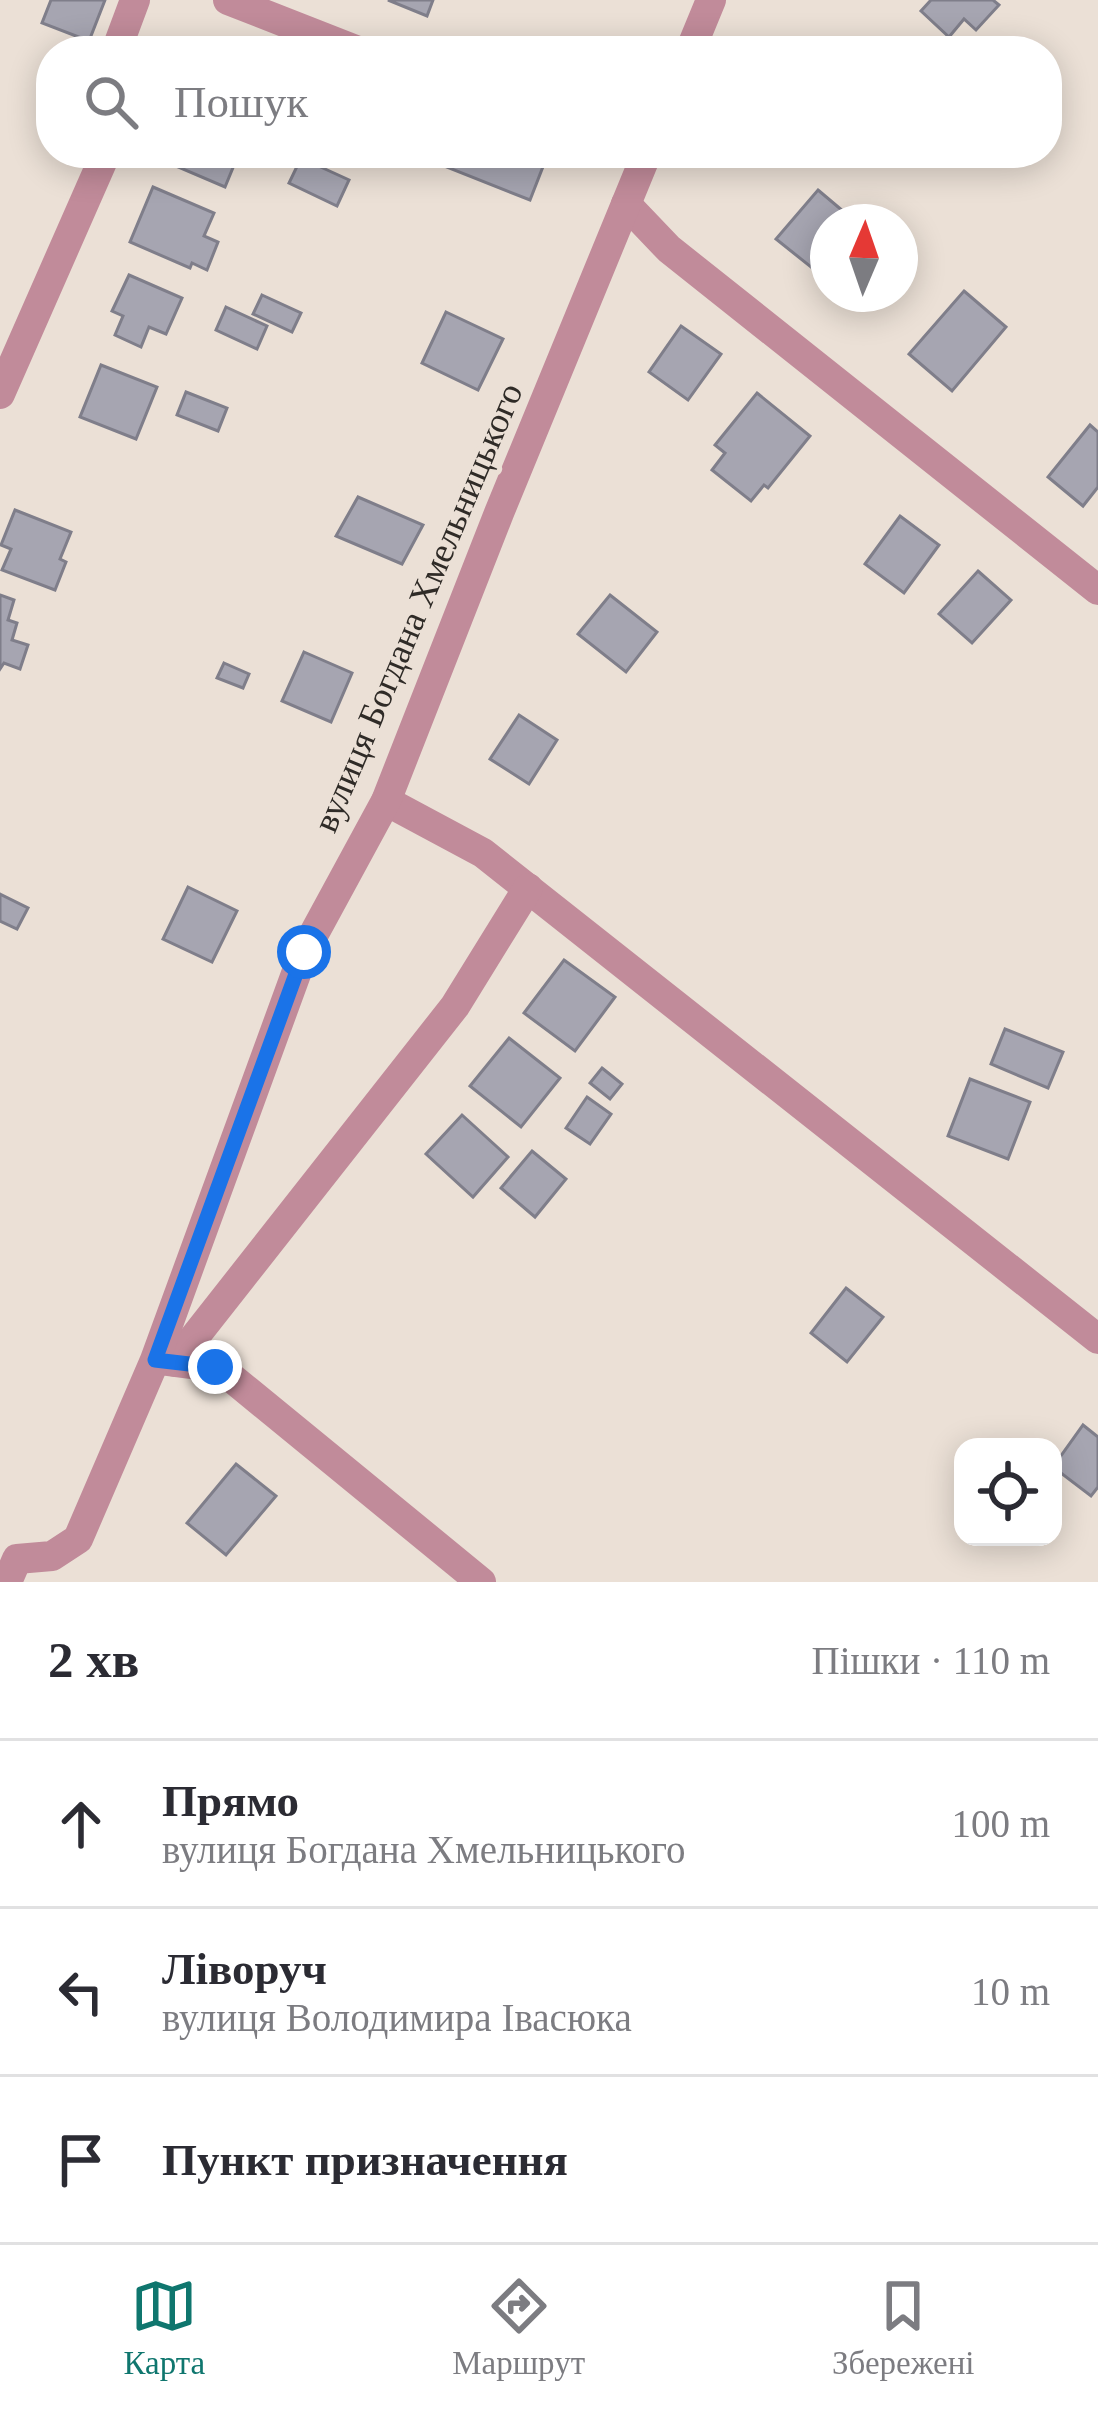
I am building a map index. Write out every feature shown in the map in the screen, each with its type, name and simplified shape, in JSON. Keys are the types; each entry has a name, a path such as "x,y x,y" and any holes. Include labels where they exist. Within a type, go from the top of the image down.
{"street":[{"path":"228,0 320,36"},
{"path":"696,36 711,0"},
{"path":"124,36 139,6"},
{"path":"0,394 99,168"},
{"name":"вулиця Богдана Хмельницького","path":"8,1564 52,1556 78,1539 165,1361 304,952 386,801 626,204 634,168"},
{"path":"626,204 669,249 1098,590"},
{"path":"386,801 483,853 1098,1339"},
{"path":"165,1361 455,1006 528,888"},
{"path":"165,1361 215,1367 233,1379 481,1582"}],"building":[{"path":"51,0 105,0 91,36 76,36 42,23"},
{"path":"388,0 433,0 427,16"},
{"path":"931,0 993,0 999,5 976,30 964,19 950,36 921,11"},
{"path":"180,168 233,168 225,187"},
{"path":"296,168 323,168 349,180 337,206 289,183"},
{"path":"449,168 542,168 530,200"},
{"path":"153,187 214,213 204,236 218,242 207,270 192,263 190,268 130,242"},
{"path":"818,190 835,204 810,204 810,266 776,239"},
{"path":"129,275 182,298 166,334 149,327 141,347 115,335 123,316 112,311"},
{"path":"964,291 1006,327 952,391 909,354"},
{"path":"262,295 301,313 292,332 253,314"},
{"path":"226,307 267,326 257,349 216,330"},
{"path":"446,312 503,339 478,390 422,363"},
{"path":"681,326 721,354 688,400 649,372"},
{"path":"101,365 157,387 136,439 80,417"},
{"path":"186,392 227,408 218,431 177,415"},
{"path":"757,393 810,436 768,488 764,485 751,501 712,470 725,453 715,445"},
{"path":"1090,425 1098,432 1098,487 1083,506 1048,477"},
{"path":"358,497 423,525 402,564 336,536"},
{"path":"15,510 71,532 55,590 2,570 11,549 1,545"},
{"path":"900,516 939,545 904,593 865,564"},
{"path":"978,571 1011,600 972,643 939,614"},
{"path":"0,595 14,600 8,620 17,623 12,640 28,645 20,669 4,663 0,669"},
{"path":"610,595 657,632 626,672 578,634"},
{"path":"304,652 352,673 331,722 282,701"},
{"path":"224,663 249,674 243,688 217,678"},
{"path":"519,715 557,740 529,784 490,759"},
{"path":"188,887 237,911 212,962 163,939"},
{"path":"0,894 28,908 17,929 0,921"},
{"path":"564,960 615,997 575,1051 524,1013"},
{"path":"1005,1029 1063,1052 1048,1088 991,1064"},
{"path":"509,1038 560,1078 521,1127 470,1086"},
{"path":"602,1068 622,1084 610,1099 590,1083"},
{"path":"970,1079 1030,1102 1008,1159 948,1136"},
{"path":"587,1097 611,1114 590,1144 566,1128"},
{"path":"462,1115 508,1157 473,1197 426,1154"},
{"path":"532,1151 566,1179 535,1217 501,1188"},
{"path":"846,1288 883,1317 847,1362 811,1333"},
{"path":"1083,1425 1098,1437 1098,1487 1091,1496 1062,1474 1062,1454"},
{"path":"236,1464 276,1496 226,1555 187,1523"}],"route":[{"path":"215,1367 155,1360 304,952"}]}
